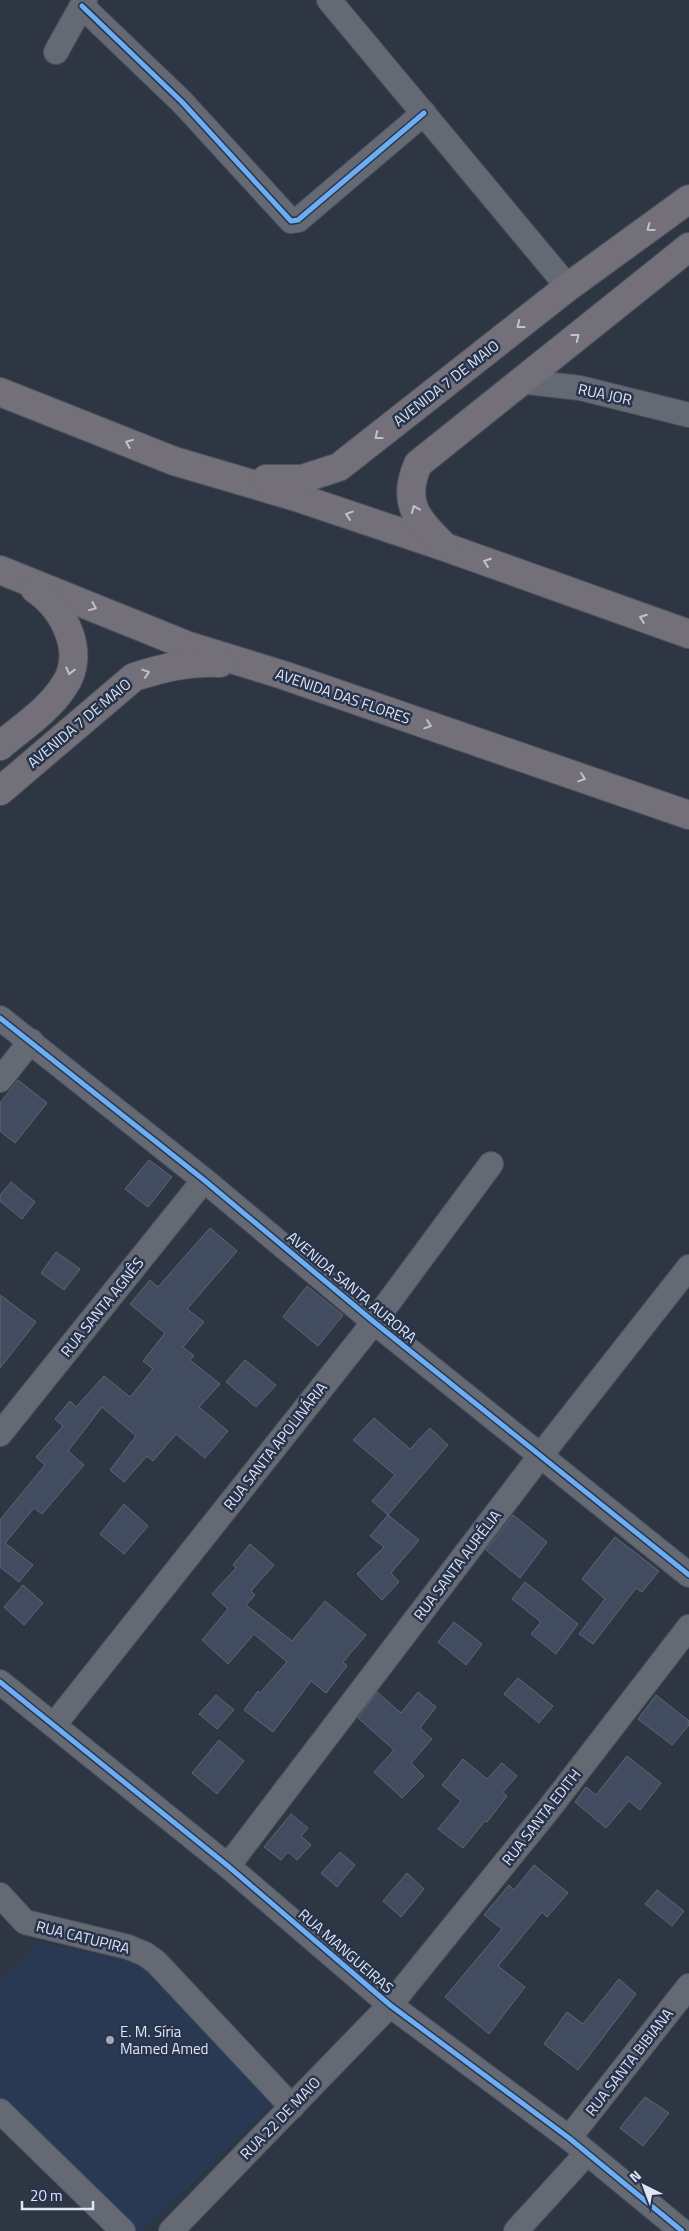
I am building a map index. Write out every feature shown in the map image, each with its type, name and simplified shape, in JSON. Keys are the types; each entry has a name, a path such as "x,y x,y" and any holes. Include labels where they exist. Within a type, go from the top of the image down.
{"main road":[{"name":"AVENIDA 7 DE MAIO","path":"174,461 256,478 280,481 302,479 339,467 568,287 689,199"},
{"path":"445,547 421,522 412,502 410,482 418,464 689,247"},
{"path":"0,392 174,461 296,497 445,547 689,634"},
{"path":"0,746 56,697 66,684 72,665 72,647 63,616 54,605 8,573"},
{"name":"AVENIDA DAS FLORES","path":"8,573 186,645 283,675 689,815"},
{"name":"AVENIDA 7 DE MAIO","path":"0,791 134,677 161,668 195,662 228,664 283,675"}],"street":[{"path":"329,0 568,287"},
{"path":"56,52 83,3 182,102 291,221 298,220 424,114"},
{"name":"RUA JOR","path":"519,382 580,388 689,414"},
{"name":"AVENIDA SANTA AURORA","path":"0,1018 204,1180 374,1322 689,1575"},
{"path":"0,1080 30,1040"},
{"name":"RUA SANTA APOLINÁRIA","path":"54,1724 374,1322 491,1164"},
{"name":"RUA SANTA AGNÊS","path":"0,1434 204,1180"},
{"name":"RUA SANTA AURÉLIA","path":"228,1866 541,1455 689,1267"},
{"name":"RUA SANTA EDITH","path":"390,2005 548,1810 689,1627"},
{"name":"RUA MANGUEIRAS","path":"0,1682 228,1866 390,2005 578,2145 682,2231"},
{"name":"RUA CATUPIRA","path":"0,1895 24,1922 128,1947 145,1954 156,1962 292,2107"},
{"name":"RUA SANTA BIBIANA","path":"516,2231 689,1986"},
{"name":"RUA 22 DE MAIO","path":"170,2231 390,2005"},
{"path":"0,2111 123,2231"}],"shaded area":[{"name":"E. M. Síria Mamed Amed","path":"41,1942 149,1965 277,2100 143,2231 131,2231 0,2100 0,1981"}],"building":[{"path":"18,1080 47,1103 15,1143 0,1131 0,1103"},
{"path":"149,1160 172,1177 148,1207 125,1189"},
{"path":"11,1182 35,1202 22,1219 0,1201 0,1195"},
{"path":"210,1228 237,1251 187,1309 204,1322 183,1347 194,1356 190,1360 220,1384 199,1407 228,1431 205,1458 176,1434 153,1461 147,1456 124,1482 110,1470 136,1436 102,1407 68,1451 84,1465 42,1514 34,1508 5,1543 33,1565 19,1582 0,1567 0,1520 45,1465 36,1457 63,1426 55,1419 70,1401 76,1407 104,1376 130,1397 153,1369 143,1361 165,1333 130,1304 150,1280 158,1287"},
{"path":"56,1252 80,1269 64,1290 41,1273"},
{"path":"307,1286 343,1315 318,1346 283,1317"},
{"path":"0,1295 36,1322 0,1368"},
{"path":"245,1360 276,1385 256,1407 226,1382"},
{"path":"374,1418 410,1449 430,1428 448,1445 388,1515 372,1501 395,1475 353,1440"},
{"path":"124,1504 148,1526 124,1554 100,1534"},
{"path":"388,1515 419,1540 391,1573 399,1582 382,1600 357,1574 384,1547 370,1536"},
{"path":"513,1515 547,1542 520,1578 486,1550"},
{"path":"615,1537 659,1571 642,1592 636,1588 593,1644 579,1634 605,1599 582,1579"},
{"path":"250,1544 274,1565 251,1591 255,1595 246,1605 292,1641 325,1601 366,1635 343,1662 347,1666 326,1693 311,1681 273,1732 244,1710 258,1691 260,1693 287,1662 254,1634 228,1664 202,1640 228,1609 212,1594 236,1568 233,1565"},
{"path":"525,1582 578,1624 556,1654 531,1634 541,1622 512,1599"},
{"path":"23,1585 43,1603 24,1625 4,1607"},
{"path":"454,1622 482,1644 466,1665 438,1642"},
{"path":"518,1678 553,1706 539,1723 504,1694"},
{"path":"377,1692 401,1713 418,1692 436,1707 420,1728 432,1739 411,1763 424,1776 402,1798 374,1772 394,1750 358,1718"},
{"path":"216,1695 234,1710 217,1729 199,1714"},
{"path":"656,1695 689,1721 689,1725 672,1745 638,1719"},
{"path":"219,1740 244,1761 217,1794 192,1773"},
{"path":"627,1756 661,1783 640,1810 629,1801 606,1828 575,1802 586,1787 596,1795"},
{"path":"463,1759 487,1779 502,1763 517,1776 503,1792 507,1796 487,1822 485,1821 463,1848 438,1829 461,1801 442,1785"},
{"path":"291,1814 308,1828 301,1836 311,1845 297,1860 288,1852 281,1860 264,1847"},
{"path":"340,1852 355,1865 337,1887 321,1873"},
{"path":"534,1865 568,1893 547,1917 542,1912 498,1966 525,1987 489,2034 445,1997 502,1929 484,1915 509,1885 514,1890"},
{"path":"407,1873 424,1889 401,1917 383,1901"},
{"path":"657,1890 684,1911 672,1926 645,1904"},
{"path":"619,1979 636,1994 578,2070 544,2044 567,2012 583,2024"},
{"path":"645,2097 669,2113 643,2146 620,2128"}],"cycle path":[{"path":"82,6 182,102 291,221 298,220 424,113"},
{"path":"0,1018 204,1180 374,1322 689,1575"},
{"path":"0,1682 228,1866 390,2005 569,2138 682,2231"}],"place":[{"name":"E. M. Síria Mamed Amed","path":"110,2040"}]}
